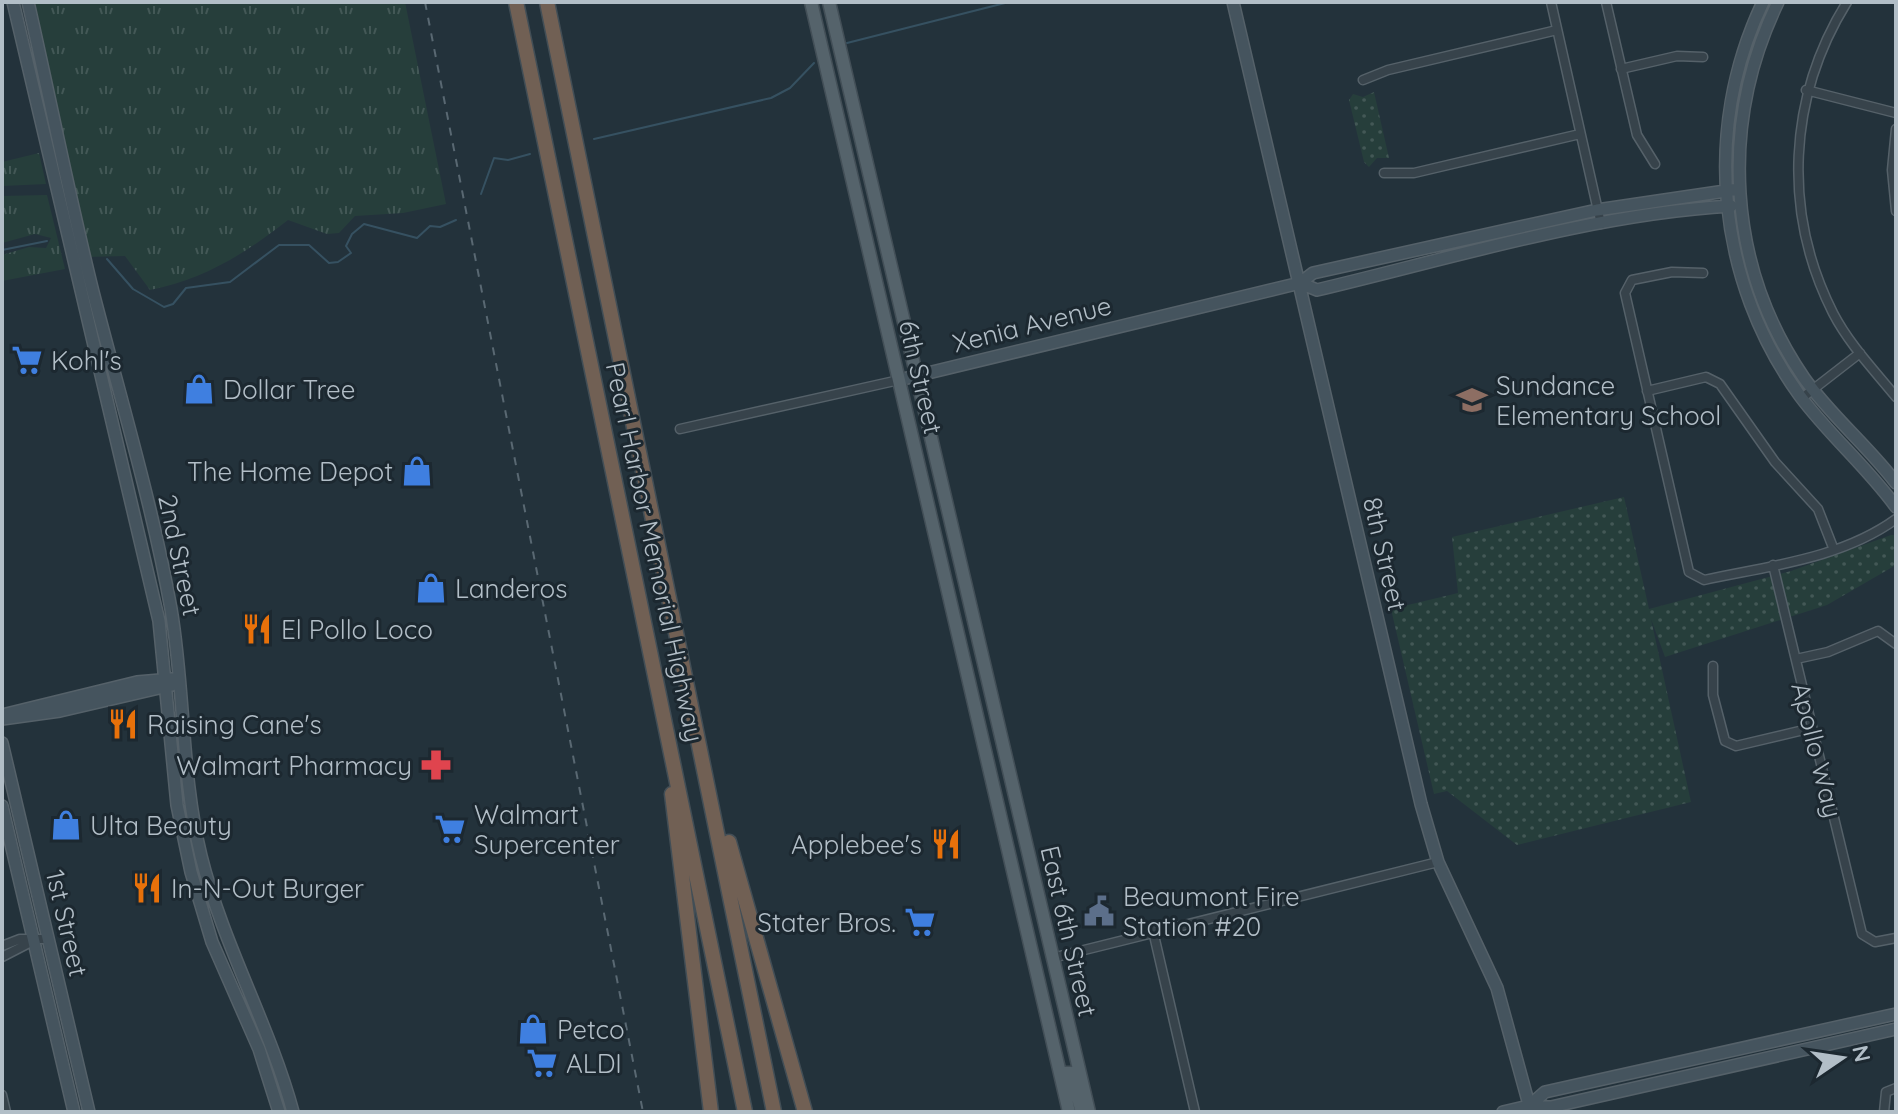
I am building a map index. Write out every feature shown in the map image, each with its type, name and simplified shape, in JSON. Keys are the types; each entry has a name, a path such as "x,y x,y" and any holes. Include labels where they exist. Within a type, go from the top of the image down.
{"highway":[{"name":"Pearl Harbor Memorial Highway","path":"516,2 745,1112"},
{"name":"Pearl Harbor Memorial Highway","path":"547,2 693,703 774,1112"},
{"path":"693,703 775,1015 805,1112"},
{"path":"664,714 711,1112"}],"main road":[{"name":"6th Street","path":"811,2 988,763"},
{"name":"6th Street","path":"829,2 1006,760"},
{"name":"East 6th Street","path":"1006,760 1089,1112"},
{"name":"East 6th Street","path":"988,763 1069,1112"},
{"path":"1060,1073 1071,1073 1082,1112"}],"street":[{"name":"2nd Street","path":"13,2 159,621 181,832 200,904 279,1112"},
{"name":"2nd Street","path":"28,2 93,290 108,337 171,607 188,788 214,902 264,1027 290,1112"},
{"name":"8th Street","path":"1233,2 1438,862 1497,988 1530,1109"},
{"path":"1551,2 1601,224"},
{"path":"1606,2 1637,135 1655,164"},
{"path":"1763,2 1743,49 1725,136 1726,207 1737,267 1767,343 1802,398 1896,507"},
{"path":"1778,2 1757,54 1739,137 1740,206 1750,263 1779,337 1812,389 1896,483"},
{"path":"1847,2 1827,34 1806,90 1797,154 1800,210 1811,263 1834,315 1896,397"},
{"path":"1363,80 1388,70 1557,30"},
{"path":"1621,69 1677,56 1703,57"},
{"path":"1806,90 1896,113"},
{"path":"1896,129 1892,170 1896,211"},
{"path":"1384,173 1414,173 1580,134"},
{"name":"Xenia Avenue","path":"680,429 899,380 1300,283 1313,273 1597,210 1739,189"},
{"name":"Xenia Avenue","path":"1300,283 1317,290 1601,224 1740,206"},
{"path":"1703,273 1672,272 1632,280 1625,293 1689,572 1704,580 1834,550 1858,542 1896,519"},
{"path":"1802,398 1860,353"},
{"path":"1647,391 1706,377 1720,384 1775,462 1818,509 1834,550"},
{"name":"Apollo Way","path":"1773,565 1862,934 1875,942 1896,938"},
{"path":"1796,659 1828,652 1878,631 1896,643"},
{"path":"1713,666 1713,695 1725,741 1736,746 1812,728"},
{"path":"2,717 180,681"},
{"name":"1st Street","path":"2,743 89,1112"},
{"name":"1st Street","path":"2,806 74,1112"},
{"path":"181,832 189,832 199,872 214,902"},
{"path":"1052,958 1438,862"},
{"path":"1153,931 1195,1112"},
{"path":"2,946 20,939 48,939"},
{"path":"2,957 35,941"},
{"path":"222,965 230,970 253,1022 264,1027"},
{"path":"1530,1109 1545,1092 1896,1014"},
{"path":"1503,1112 1551,1107 1896,1029"},
{"path":"270,1082 278,1081 290,1112"},
{"path":"1884,1112 1886,1092 1896,1088"},
{"path":"2,1095 6,1112"}],"green space":[{"path":"29,2 405,2 446,204 403,213 355,216 339,233 327,234 288,220 223,264 150,290 125,256 86,257"},
{"path":"1374,92 1389,158 1377,158 1369,167 1364,162 1349,100 1353,94 1363,97"},
{"path":"39,153 46,184 2,186 2,162"},
{"path":"47,195 65,269 2,281 2,255 29,247 46,248 51,238 35,234 2,243 2,196"},
{"path":"1624,497 1649,609 1791,571 1891,535 1896,535 1896,565 1827,605 1665,657 1651,619 1691,802 1517,845 1447,791 1434,794 1391,609 1458,593 1452,537"}],"waterway":[{"path":"847,43 1009,2"},
{"path":"594,139 771,98 790,88 814,63"},
{"path":"481,194 494,158 508,160 530,154"},
{"path":"107,259 133,289 164,307 173,304 186,288 230,282 279,245 309,245 329,263 338,262 351,253 346,246 352,234 364,224 417,238 430,226 440,227 456,220"},
{"path":"2,250 47,241"}],"railway":[{"path":"425,2 643,1112"}],"place":[{"name":"Kohl's","path":"27,360"},
{"name":"Dollar Tree","path":"199,389"},
{"name":"Sundance Elementary School","path":"1472,400"},
{"name":"The Home Depot","path":"417,471"},
{"name":"Landeros","path":"431,588"},
{"name":"El Pollo Loco","path":"257,629"},
{"name":"Raising Cane's","path":"123,724"},
{"name":"Walmart Pharmacy","path":"436,765"},
{"name":"Ulta Beauty","path":"66,825"},
{"name":"Walmart Supercenter","path":"450,829"},
{"name":"Applebee's","path":"946,844"},
{"name":"In-N-Out Burger","path":"147,888"},
{"name":"Beaumont Fire Station #20","path":"1099,911"},
{"name":"Stater Bros.","path":"920,922"},
{"name":"Petco","path":"533,1029"},
{"name":"ALDI","path":"542,1063"}]}
